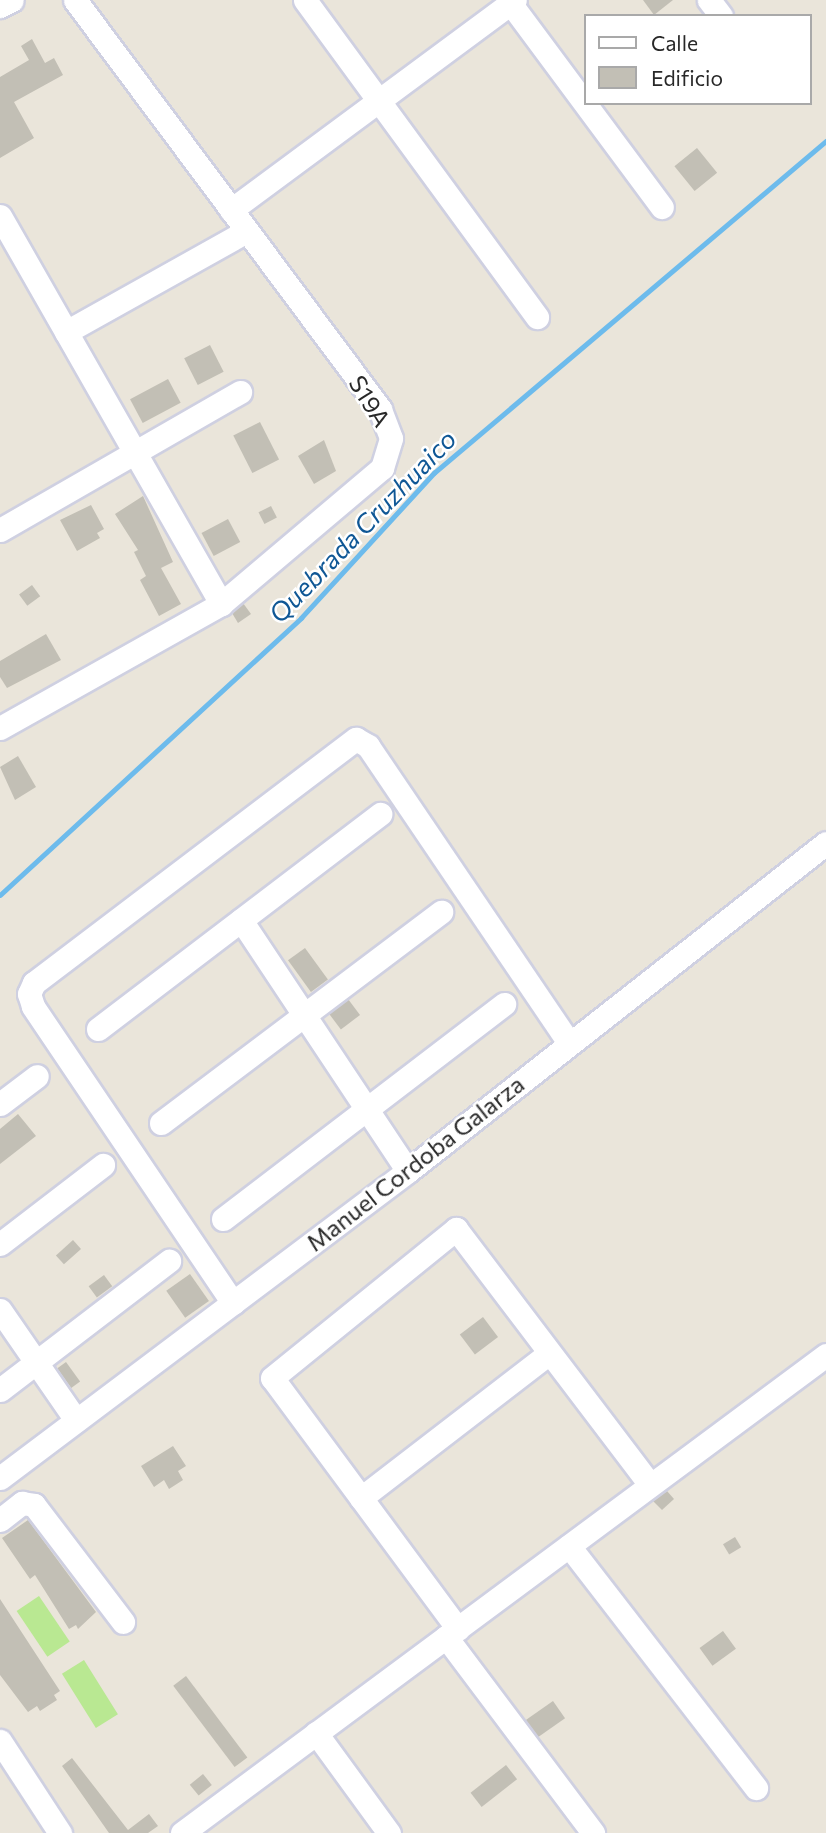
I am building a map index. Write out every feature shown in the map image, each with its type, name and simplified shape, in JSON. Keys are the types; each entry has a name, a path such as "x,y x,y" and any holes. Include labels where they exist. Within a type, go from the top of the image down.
{"street":[{"path":"0,6 12,0"},
{"name":"S19A","path":"0,728 221,604 382,468 391,438 380,409 75,0"},
{"path":"305,0 381,100 537,317"},
{"path":"231,210 511,1 584,101"},
{"path":"587,105 662,207"},
{"path":"0,216 221,604"},
{"path":"66,332 247,231"},
{"path":"0,530 240,392"},
{"path":"233,1303 33,1006 29,994 34,983 356,739 368,746 569,1043"},
{"path":"97,1029 380,814"},
{"name":"Manuel Cordoba Galarza","path":"0,1478 408,1171 826,843"},
{"path":"160,1123 441,912"},
{"path":"241,920 408,1171"},
{"path":"223,1219 504,1004"},
{"path":"0,1104 37,1076"},
{"path":"0,1244 103,1165"},
{"path":"593,1833 361,1498 272,1378 456,1229 548,1354 650,1485"},
{"path":"0,1390 169,1261"},
{"path":"0,1310 76,1420"},
{"path":"361,1498 548,1354"},
{"path":"182,1833 826,1355"},
{"path":"0,1520 22,1503 34,1505 123,1622"},
{"path":"569,1546 756,1788"},
{"path":"316,1733 389,1833"},
{"path":"0,1741 60,1833"}],"green space":[{"path":"39,1596 70,1642 47,1657 17,1611"},
{"path":"84,1660 118,1714 96,1728 62,1674"}],"building":[{"path":"643,0 673,0 655,14"},
{"path":"32,39 45,63 54,58 63,75 14,102 34,138 0,158 0,77 29,60 21,46"},
{"path":"697,148 717,173 695,191 674,166"},
{"path":"210,345 224,372 198,385 184,358"},
{"path":"168,379 181,403 143,423 130,399"},
{"path":"260,422 279,459 252,473 233,436"},
{"path":"324,440 336,471 314,484 298,456"},
{"path":"143,496 173,562 161,568 181,604 159,616 140,580 146,576 134,552 138,550 115,514"},
{"path":"91,505 104,529 97,533 100,538 77,551 60,520"},
{"path":"271,506 277,518 264,524 259,512"},
{"path":"228,519 240,542 214,556 202,533"},
{"path":"32,585 40,596 27,606 19,594"},
{"path":"243,603 251,614 238,623 232,613"},
{"path":"46,634 61,660 7,688 0,677 0,661"},
{"path":"18,756 36,787 15,800 0,767"},
{"path":"305,948 328,980 311,992 288,960"},
{"path":"348,999 360,1015 341,1029 329,1013"},
{"path":"18,1114 36,1136 0,1164 0,1129"},
{"path":"73,1240 81,1249 64,1264 56,1255"},
{"path":"190,1274 209,1301 185,1318 166,1291"},
{"path":"104,1275 112,1286 97,1297 89,1286"},
{"path":"483,1317 498,1337 475,1354 460,1334"},
{"path":"66,1362 80,1381 71,1388 57,1368"},
{"path":"173,1446 186,1466 178,1471 183,1480 169,1489 164,1480 154,1487 141,1466"},
{"path":"667,1491 674,1499 662,1510 653,1501"},
{"path":"28,1520 96,1612 78,1629 76,1625 69,1629 35,1575 30,1579 2,1538"},
{"path":"735,1537 741,1547 729,1554 723,1544"},
{"path":"0,1599 60,1691 54,1695 57,1700 40,1711 37,1706 28,1712 0,1675"},
{"path":"723,1631 736,1649 712,1666 700,1648"},
{"path":"186,1676 247,1757 235,1767 173,1686"},
{"path":"553,1701 565,1718 537,1738 525,1721"},
{"path":"72,1758 128,1830 149,1814 158,1826 148,1833 109,1833 62,1766"},
{"path":"506,1765 517,1779 482,1807 471,1793"},
{"path":"203,1774 212,1785 199,1796 190,1785"}],"waterway":[{"name":"Quebrada Cruzhuaico","path":"0,895 301,618 434,473 826,141"}]}
